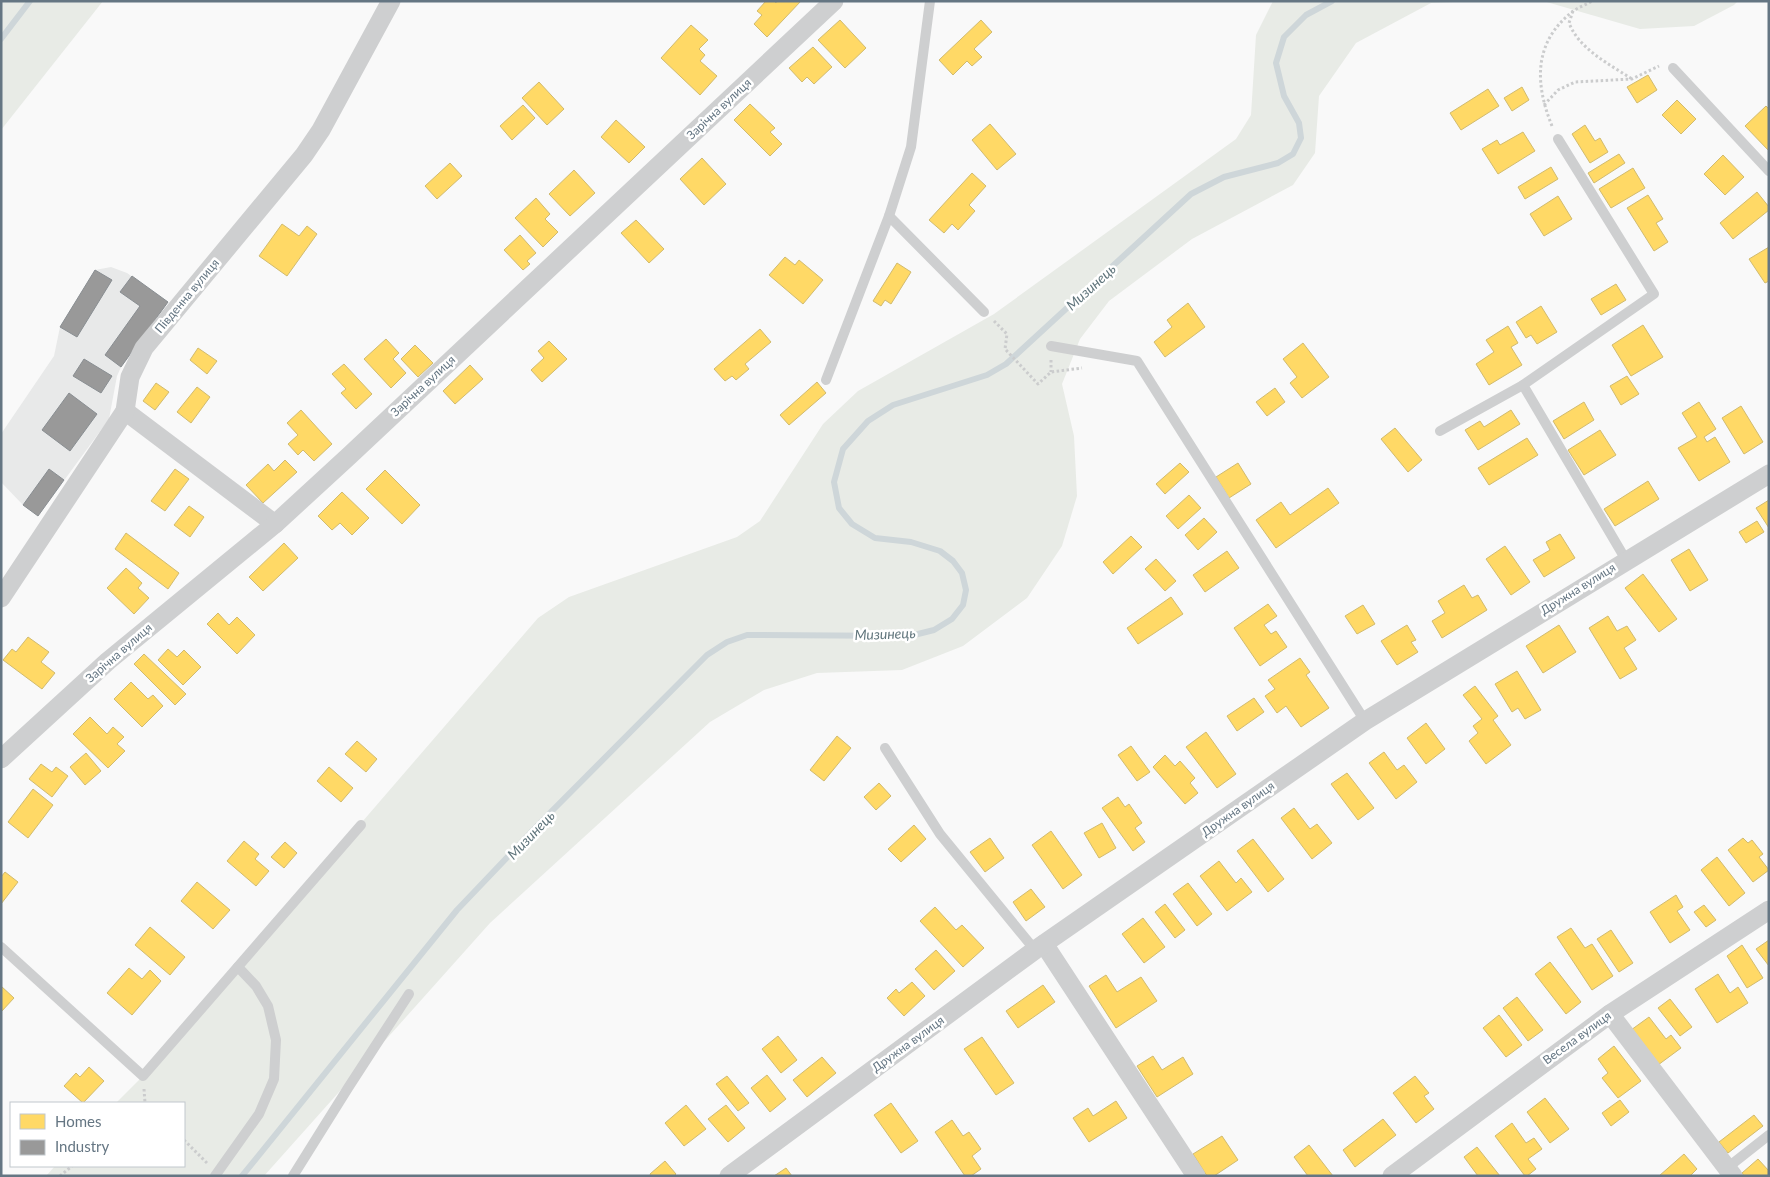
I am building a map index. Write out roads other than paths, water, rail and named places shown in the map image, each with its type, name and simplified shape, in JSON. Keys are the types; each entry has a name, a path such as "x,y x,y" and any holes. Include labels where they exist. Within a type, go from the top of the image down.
{"street":[{"name":"Південна вулиця","path":"1,598 125,411 130,377 144,348 304,155 321,130 391,1"},
{"name":"Зарічна вулиця","path":"2,756 108,661 275,524 834,1"},
{"path":"125,411 275,524"},
{"name":"Дружна вулиця","path":"729,1176 1039,947 1365,721 1769,474"},
{"name":"Весела вулиця","path":"1392,1176 1610,1014 1769,910"},
{"path":"1039,947 1196,1176"},
{"path":"1610,1014 1730,1172"}],"lane":[{"path":"826,380 889,216 911,147 930,1"},
{"path":"1673,68 1769,171"},
{"path":"1440,431 1523,385 1654,294 1558,139"},
{"path":"889,216 984,312"},
{"path":"1051,346 1137,361 1365,721"},
{"path":"1523,385 1626,560"},
{"path":"885,748 940,834 1039,947"},
{"path":"1,946 143,1076 360,825"},
{"path":"215,1176 259,1114 274,1079 276,1040 268,1006 256,986 238,967"},
{"path":"293,1176 409,994"},
{"path":"1730,1172 1769,1135"}],"waterway":[{"path":"1,39 30,1"},
{"name":"Мизинець","path":"242,1176 457,910 536,827 707,655 727,642 747,635 910,636 934,630 952,619 963,605 966,590 962,573 953,561 940,551 911,542 875,538 852,524 839,508 834,482 843,449 868,421 893,405 987,375 1006,364 1191,194 1224,177 1278,163 1293,154 1301,138 1299,123 1284,96 1276,63 1284,37 1306,15 1332,1"}]}
